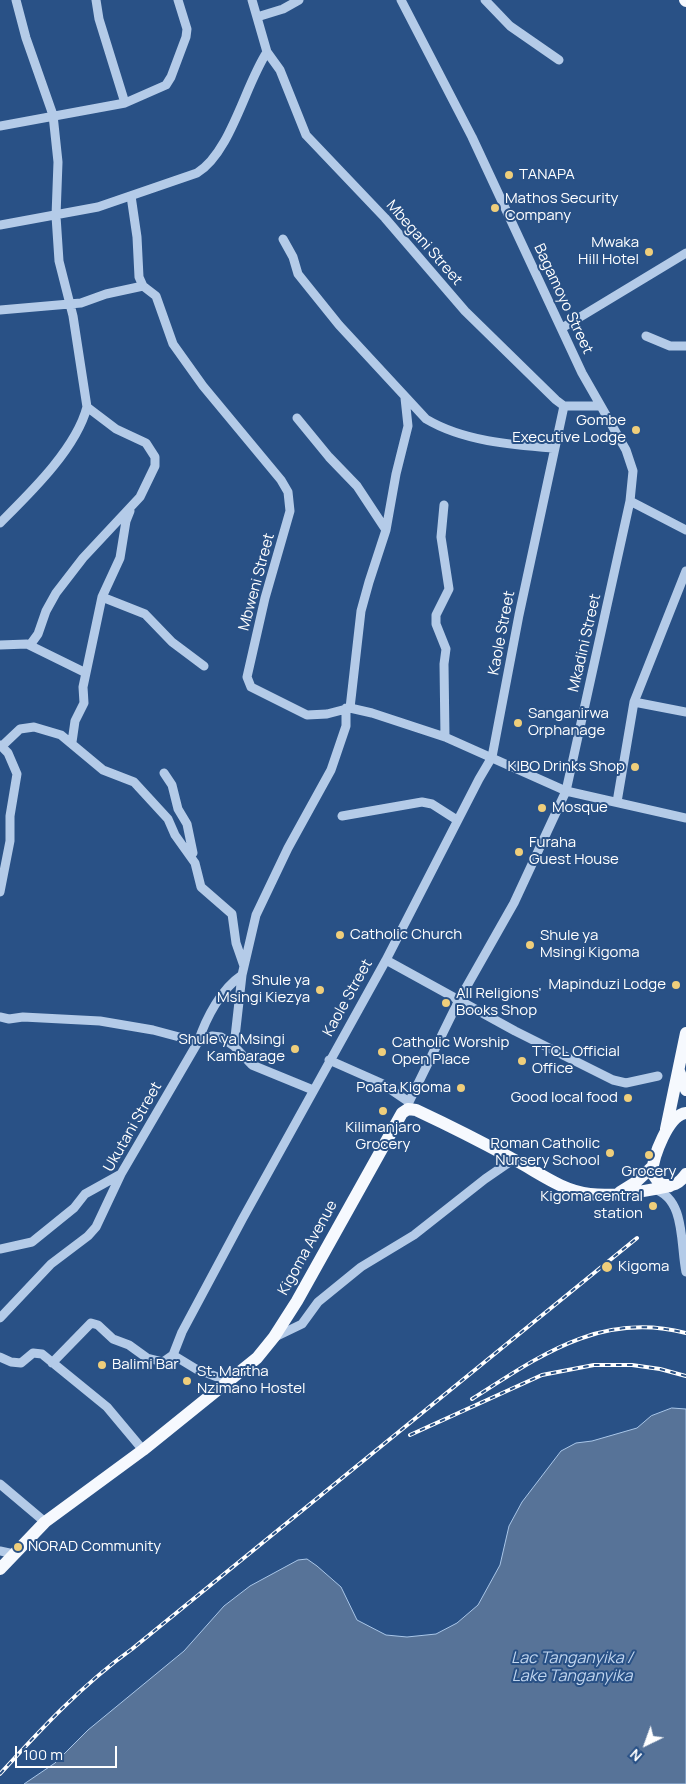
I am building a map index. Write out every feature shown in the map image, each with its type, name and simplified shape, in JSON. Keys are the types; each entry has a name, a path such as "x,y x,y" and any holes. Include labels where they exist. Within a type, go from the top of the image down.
{"main road":[{"path":"670,1186 660,1184 652,1173 665,1134 686,1033"},
{"path":"679,1071 686,1090"},
{"path":"409,1106 462,1131 555,1183 591,1194 618,1194 670,1186 679,1182 686,1174"},
{"name":"Kigoma Avenue","path":"0,1569 45,1522 143,1450 249,1366 274,1337 326,1250 396,1120 409,1106"},
{"path":"665,1134 674,1120 686,1113"},
{"path":"618,1194 636,1182 653,1166"}],"street":[{"path":"0,523 30,494 59,458 85,416 87,407 73,316 59,261 56,216 58,162 53,116 26,38 16,0"},
{"path":"96,0 99,19 125,103"},
{"path":"0,126 125,103 158,91 171,77 186,37 187,29 178,0"},
{"name":"Mbegani Street","path":"252,0 267,52 280,70 306,135 385,218 465,311 521,368 564,406"},
{"path":"257,17 283,9 299,0"},
{"name":"Bagamoyo Street","path":"402,0 472,137 582,373 631,462 633,481 630,502"},
{"path":"485,0 510,26 558,60"},
{"path":"0,225 98,207 197,173 208,167 267,52"},
{"name":"Mbweni Street","path":"131,196 137,237 138,267 143,286 156,296 168,332 180,355 281,480 288,492 290,511 265,598 247,677 248,683 251,687 307,715 327,714 348,708"},
{"path":"283,239 293,257 298,274 339,325 426,419 442,429 515,444 553,448"},
{"path":"562,328 686,253"},
{"path":"0,310 81,303 106,294 143,286"},
{"path":"646,336 670,346 686,346"},
{"path":"234,1046 243,970 256,915 288,848 331,770 346,726 368,582 386,530 396,474 408,426 405,395"},
{"path":"564,406 600,406"},
{"name":"Kaole Street","path":"173,1355 182,1332 329,1060 386,960 457,820 492,757 553,448 564,406"},
{"path":"72,742 74,721 84,703 83,687 102,597 120,558 126,521 155,466 155,457 143,441 116,429 87,407"},
{"path":"297,418 357,486 386,530"},
{"path":"630,502 686,530"},
{"name":"Mkadini Street","path":"566,791 630,502"},
{"path":"444,505 441,537 450,589 436,616 436,624 446,649 444,673 445,737"},
{"path":"30,645 38,634 51,602 64,582 113,524 132,507"},
{"path":"617,802 634,702 686,572"},
{"path":"102,597 145,614 172,642 204,666"},
{"path":"0,645 30,645 86,673"},
{"path":"634,702 686,712"},
{"path":"348,708 445,737 566,791 686,818"},
{"path":"0,892 2,874 10,841 10,816 17,774 8,753 1,746 16,730 25,727 62,735 103,770 134,782 168,820 175,835 195,863"},
{"path":"164,773 172,786 180,815 187,824 201,887 232,914 236,943 243,970"},
{"path":"329,1060 381,1083 409,1106 459,1000 514,902 566,791"},
{"path":"342,816 422,802 432,804 457,820"},
{"path":"386,960 613,1080 626,1083 658,1076"},
{"name":"Ukutani Street","path":"0,1318 51,1264 88,1236 96,1227 121,1174 198,1042 217,1004 228,986 243,970"},
{"path":"0,1017 8,1019 23,1017 100,1021 153,1030 198,1042 212,1036 220,1037 234,1046 252,1065 313,1090"},
{"path":"274,1337 302,1324 318,1302 361,1267 414,1235 485,1179 514,1159"},
{"path":"0,1249 32,1242 74,1208 85,1194 121,1174"},
{"path":"654,1189 666,1194 675,1207 686,1272"},
{"path":"52,1363 91,1324 98,1326 113,1339 129,1345 147,1358 163,1362 173,1355 196,1369 228,1381"},
{"path":"0,1357 11,1362 21,1363 37,1352 107,1407 143,1450"},
{"path":"0,1484 45,1522"},
{"path":"0,1551 14,1554"}],"water":[{"name":"Lac Tanganyika / Lake Tanganyika","path":"672,1408 686,1409 686,1784 24,1784 55,1763 88,1730 184,1651 224,1606 250,1586 298,1560 307,1559 317,1566 341,1587 357,1620 386,1635 407,1637 436,1634 457,1623 478,1605 500,1565 509,1526 522,1502 561,1451 576,1443 592,1441 637,1428 651,1416"}],"railway":[{"path":"0,1774 47,1724 96,1677 637,1238"},
{"path":"472,1399 547,1353 598,1333 626,1328 655,1328 686,1333"},
{"path":"410,1435 542,1375 594,1365 632,1365 660,1369 686,1376"}],"place":[{"name":"TANAPA","path":"509,175"},
{"name":"Mathos Security Company","path":"495,208"},
{"name":"Mwaka Hill Hotel","path":"649,252"},
{"name":"Gombe Executive Lodge","path":"636,430"},
{"name":"Sanganirwa Orphanage","path":"518,723"},
{"name":"KIBO Drinks Shop","path":"635,767"},
{"name":"Mosque","path":"542,808"},
{"name":"Furaha Guest House","path":"519,852"},
{"name":"Catholic Church","path":"340,935"},
{"name":"Shule ya Msingi Kigoma","path":"530,945"},
{"name":"Mapinduzi Lodge","path":"676,985"},
{"name":"Shule ya Msingi Kiezya","path":"320,990"},
{"name":"All Religions' Books Shop","path":"446,1003"},
{"name":"Shule ya Msingi Kambarage","path":"295,1049"},
{"name":"Catholic Worship Open Place","path":"382,1052"},
{"name":"TTCL Official Office","path":"522,1061"},
{"name":"Poata Kigoma","path":"461,1088"},
{"name":"Good local food","path":"628,1098"},
{"name":"Kilimanjaro Grocery","path":"383,1111"},
{"name":"Roman Catholic Nursery School","path":"610,1153"},
{"name":"Grocery","path":"649,1155"},
{"name":"Kigoma central station","path":"653,1206"},
{"name":"Kigoma","path":"607,1267"},
{"name":"Balimi Bar","path":"102,1365"},
{"name":"St. Martha Nzimano Hostel","path":"187,1381"},
{"name":"NORAD Community","path":"18,1547"}]}
